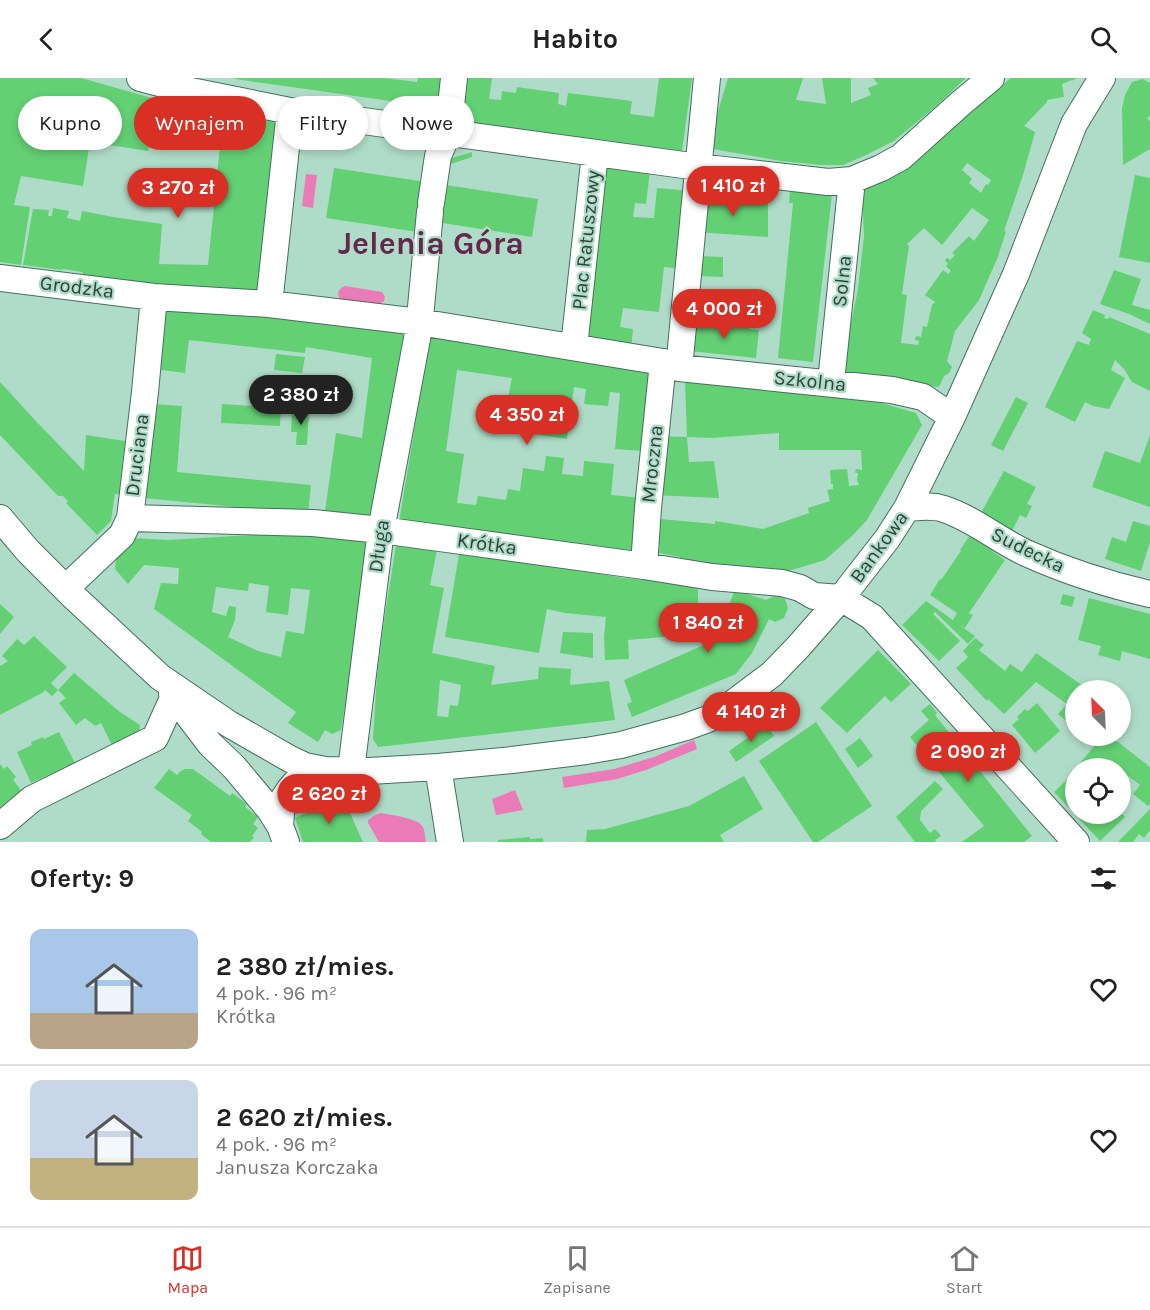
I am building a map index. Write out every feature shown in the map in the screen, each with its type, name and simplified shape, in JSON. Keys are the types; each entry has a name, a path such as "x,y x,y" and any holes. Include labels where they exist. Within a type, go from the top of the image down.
{"street":[{"name":"Plac Ratuszowy","path":"140,78 171,82 278,108"},
{"path":"452,96 454,78"},
{"name":"Mroczna","path":"644,566 648,508 671,365 698,167 707,78"},
{"path":"595,153 828,182 852,180 902,157 991,78"},
{"name":"Bankowa","path":"337,770 369,771 438,767 621,745 708,719 772,674 800,646 841,598 907,508 952,417 1016,274 1074,124 1102,78"},
{"name":"Plac Ratuszowy","path":"474,137 595,153 574,347"},
{"path":"286,150 269,304 419,322 671,365"},
{"path":"419,322 430,208 441,150"},
{"name":"Solna","path":"831,382 852,180"},
{"name":"Grodzka","path":"0,278 154,297 269,304"},
{"name":"Druciana","path":"66,588 122,536 130,518 154,297"},
{"name":"Długa","path":"337,770 419,322"},
{"name":"Szkolna","path":"671,365 892,390 922,397 952,417"},
{"name":"Sudecka","path":"907,508 944,509 970,520 1023,552 1054,565 1086,578 1150,594"},
{"path":"0,518 28,551 167,687 210,744 256,792 270,810 283,834"},
{"name":"Krótka","path":"130,518 313,523 381,530 644,566 712,578 782,583 800,588 814,596 841,598"},
{"path":"841,598 872,617 1076,842"},
{"path":"167,687 290,759 305,766 337,770"},
{"path":"0,826 33,799 155,738 167,687"},
{"path":"438,767 449,834"},
{"path":"283,834 282,801 290,789 297,781 308,775 337,770"}],"shaded area":[{"path":"306,174 317,175 313,208 302,206"},
{"path":"345,286 382,292 385,297 384,301 379,304 341,300 338,292"},
{"path":"694,740 697,749 646,770 617,779 564,788 562,777 614,769 654,757"},
{"path":"515,790 523,810 496,815 492,799"},
{"path":"381,813 416,821 424,829 426,842 379,842 368,820"}],"building":[{"path":"0,78 81,78 145,96 134,96 134,149 122,147 122,96 18,96 18,150 89,150 83,186 21,176 14,205 30,207 21,265 0,262"},
{"path":"384,78 417,82 418,78 443,78 441,96 380,96 380,100 235,79"},
{"path":"461,78 492,78 489,99 501,100 502,91 516,93 517,87 559,93 558,104 566,106 568,93 632,101 630,114 654,117 659,78 692,78 682,151 474,124 474,96 459,96"},
{"path":"728,78 803,78 796,100 826,104 822,78 851,78 851,103 871,95 868,88 878,84 873,78 966,78 894,141 843,165 821,165 781,161 707,148"},
{"path":"1011,78 1078,78 1062,84 1064,97 1047,100 1024,126 1035,132 1004,231 1006,232 979,300 955,331 947,361 952,367 944,376 939,387 847,375 842,368 858,289 864,236 862,191 864,187 932,144","holes":["967,163 991,180 981,193 969,183 972,179 962,170","972,208 989,220 974,241 969,236 952,253 955,255 950,260 947,258 945,260 948,264 946,266 951,271 948,274 943,270 925,295 935,302 932,305 927,327 923,326 921,337 916,336 915,340 919,341 918,345 901,343 907,295 902,294 909,246 907,244 924,228 942,245"]},
{"path":"1143,79 1150,83 1150,116 1147,118 1150,122 1150,149 1123,165 1122,108 1125,95 1132,82"},
{"path":"266,120 278,123 261,294 156,285 83,275 82,272 63,269 23,265 33,209 49,210 48,216 52,216 53,208 69,211 67,218 80,221 82,211 162,224 159,264 208,265 220,150 266,150"},
{"path":"472,152 472,157 445,166 449,159"},
{"path":"601,166 650,171 646,204 635,203 633,217 654,218 657,188 692,191 683,269 664,267 659,312 623,308 620,327 633,329 631,349 580,342"},
{"path":"334,168 538,199 532,237 436,222 418,232 326,218"},
{"path":"1135,175 1150,178 1150,263 1119,257"},
{"path":"790,190 832,194 813,362 778,358 793,203 789,203"},
{"path":"698,198 768,201 768,237 696,232"},
{"path":"700,256 723,257 723,277 699,276"},
{"path":"1114,270 1141,279 1132,305 1150,310 1150,324 1100,304"},
{"path":"161,301 406,325 375,519 324,518 336,433 362,438 372,358 306,347 305,353 189,340 185,373 154,369"},
{"path":"1093,310 1105,315 1104,318 1109,317 1150,334 1150,391 1132,382 1115,360 1111,370 1125,378 1109,409 1085,402 1075,422 1045,407 1077,341 1089,345 1091,339 1082,333"},
{"path":"702,319 711,319 710,325 741,328 741,322 750,323 749,329 759,330 756,358 690,351 692,323 701,323"},
{"path":"431,329 651,368 644,451 615,449 620,393 610,392 608,406 584,404 586,389 574,387 567,439 502,429 512,378 457,370 446,451 464,454 457,503 476,505 478,496 506,500 508,489 520,491 523,468 544,471 546,456 564,458 562,474 583,476 584,461 614,464 611,495 643,498 636,554 399,522"},
{"path":"276,354 305,357 302,373 274,370"},
{"path":"685,381 868,399 916,413 922,425 867,520 825,560 775,575 702,564 702,562 679,561 680,557 659,553 660,545 657,545 661,519 715,524 715,521 763,529 809,513 808,508 830,501 827,490 833,489 833,484 831,484 830,470 847,469 849,486 859,485 858,473 855,473 856,469 862,470 861,450 779,450 779,433 712,438 687,437"},
{"path":"0,382 84,471 86,435 125,441 119,494 115,494 111,521 97,535 66,503 68,501 63,496 58,496 0,435"},
{"path":"1016,397 1028,403 1003,451 991,445"},
{"path":"153,404 182,406 177,472 311,485 308,514 144,498"},
{"path":"222,404 281,408 280,426 221,423"},
{"path":"292,411 309,411 307,445 296,445 297,432 291,432"},
{"path":"1150,435 1150,507 1092,487 1105,451 1140,463"},
{"path":"656,436 687,437 689,462 714,461 719,498 652,495"},
{"path":"1004,471 1036,487 1027,504 1032,506 1026,518 1020,515 1012,531 981,513"},
{"path":"1133,521 1150,526 1150,542 1141,571 1105,559 1112,537 1126,542"},
{"path":"283,533 372,535 341,730 332,734 325,730 318,742 288,723 296,712 154,609 161,583 178,584 179,568 144,565 128,584 115,569 116,559 133,538 167,540","holes":["249,583 269,586 266,612 288,615 291,588 310,590 304,634 286,631 281,657 258,651 228,637 235,620 236,607 229,606 226,616 212,612 216,587 248,591"]},
{"path":"970,535 1005,560 969,613 973,615 965,628 958,624 975,636 968,644 935,612 933,614 960,641 939,661 902,625 926,601 953,620 957,613 930,595"},
{"path":"397,539 438,545 430,585 444,588 432,653 495,666 491,685 538,679 539,667 571,669 570,685 609,681 615,720 378,747 373,739 377,676","holes":["440,680 461,685 458,706 450,705 448,717 437,716"]},
{"path":"460,549 624,578 698,584 698,634 628,640 629,659 605,660 606,617 547,609 539,653 445,637"},
{"path":"736,587 748,592 747,594 766,600 776,595 785,599 788,608 784,618 775,622 769,619 752,653 736,674 632,717 627,704 632,702 624,680 713,641 723,619 718,617 722,605 729,605"},
{"path":"1063,594 1075,597 1072,607 1060,604"},
{"path":"1089,598 1150,614 1150,659 1122,651 1120,661 1098,655 1101,646 1078,640"},
{"path":"0,604 14,617 0,634"},
{"path":"563,632 593,633 593,658 560,653"},
{"path":"34,636 67,667 51,683 58,690 52,696 45,690 0,715 0,666 8,661 2,656 17,639 24,645"},
{"path":"975,638 984,645 979,650 1005,671 1010,664 1022,672 1036,653 1075,680 1065,680 1065,703 1036,682 1004,714 988,699 987,701 956,668 968,657 963,651"},
{"path":"878,650 911,684 891,702 885,696 847,733 820,708"},
{"path":"74,673 120,712 140,725 139,733 112,745 101,723 95,726 85,718 76,725 59,703 66,698 58,690"},
{"path":"1037,703 1060,731 1035,753 1012,725 1025,709 1028,711"},
{"path":"930,704 937,713 935,715 1032,836 1024,842 962,842 984,826 935,767 932,769 916,749 918,747 910,737 929,720 921,711"},
{"path":"1065,706 1065,720 1058,714"},
{"path":"816,722 872,806 818,842 813,842 759,761"},
{"path":"766,725 774,736 736,762 729,751"},
{"path":"59,732 75,763 31,783 17,752 32,745 31,742"},
{"path":"860,738 873,756 858,768 845,749"},
{"path":"1094,746 1123,746 1150,767 1150,804 1148,806 1133,794 1140,785 1131,778 1131,758 1084,758"},
{"path":"0,764 4,769 7,766 16,777 13,780 21,790 0,808"},
{"path":"169,769 177,775 185,769 193,769 230,796 232,793 247,804 245,807 258,817 253,824 258,828 250,842 211,842 201,834 202,832 188,821 192,815 154,788"},
{"path":"744,776 763,809 720,835 724,842 586,842 587,830 605,829 689,806"},
{"path":"935,781 943,789 921,811 920,820 930,833 935,829 941,836 935,840 936,842 915,842 896,817"},
{"path":"1065,782 1065,804 1054,792"},
{"path":"336,800 345,802 363,842 303,842 295,818"},
{"path":"1150,809 1150,830 1144,838 1139,834 1133,842 1118,842"},
{"path":"1084,824 1118,824 1100,841"},
{"path":"530,837 530,839 543,838 543,842 498,842 498,840"}],"district":[{"name":"Jelenia Góra","path":"431,243"}]}
